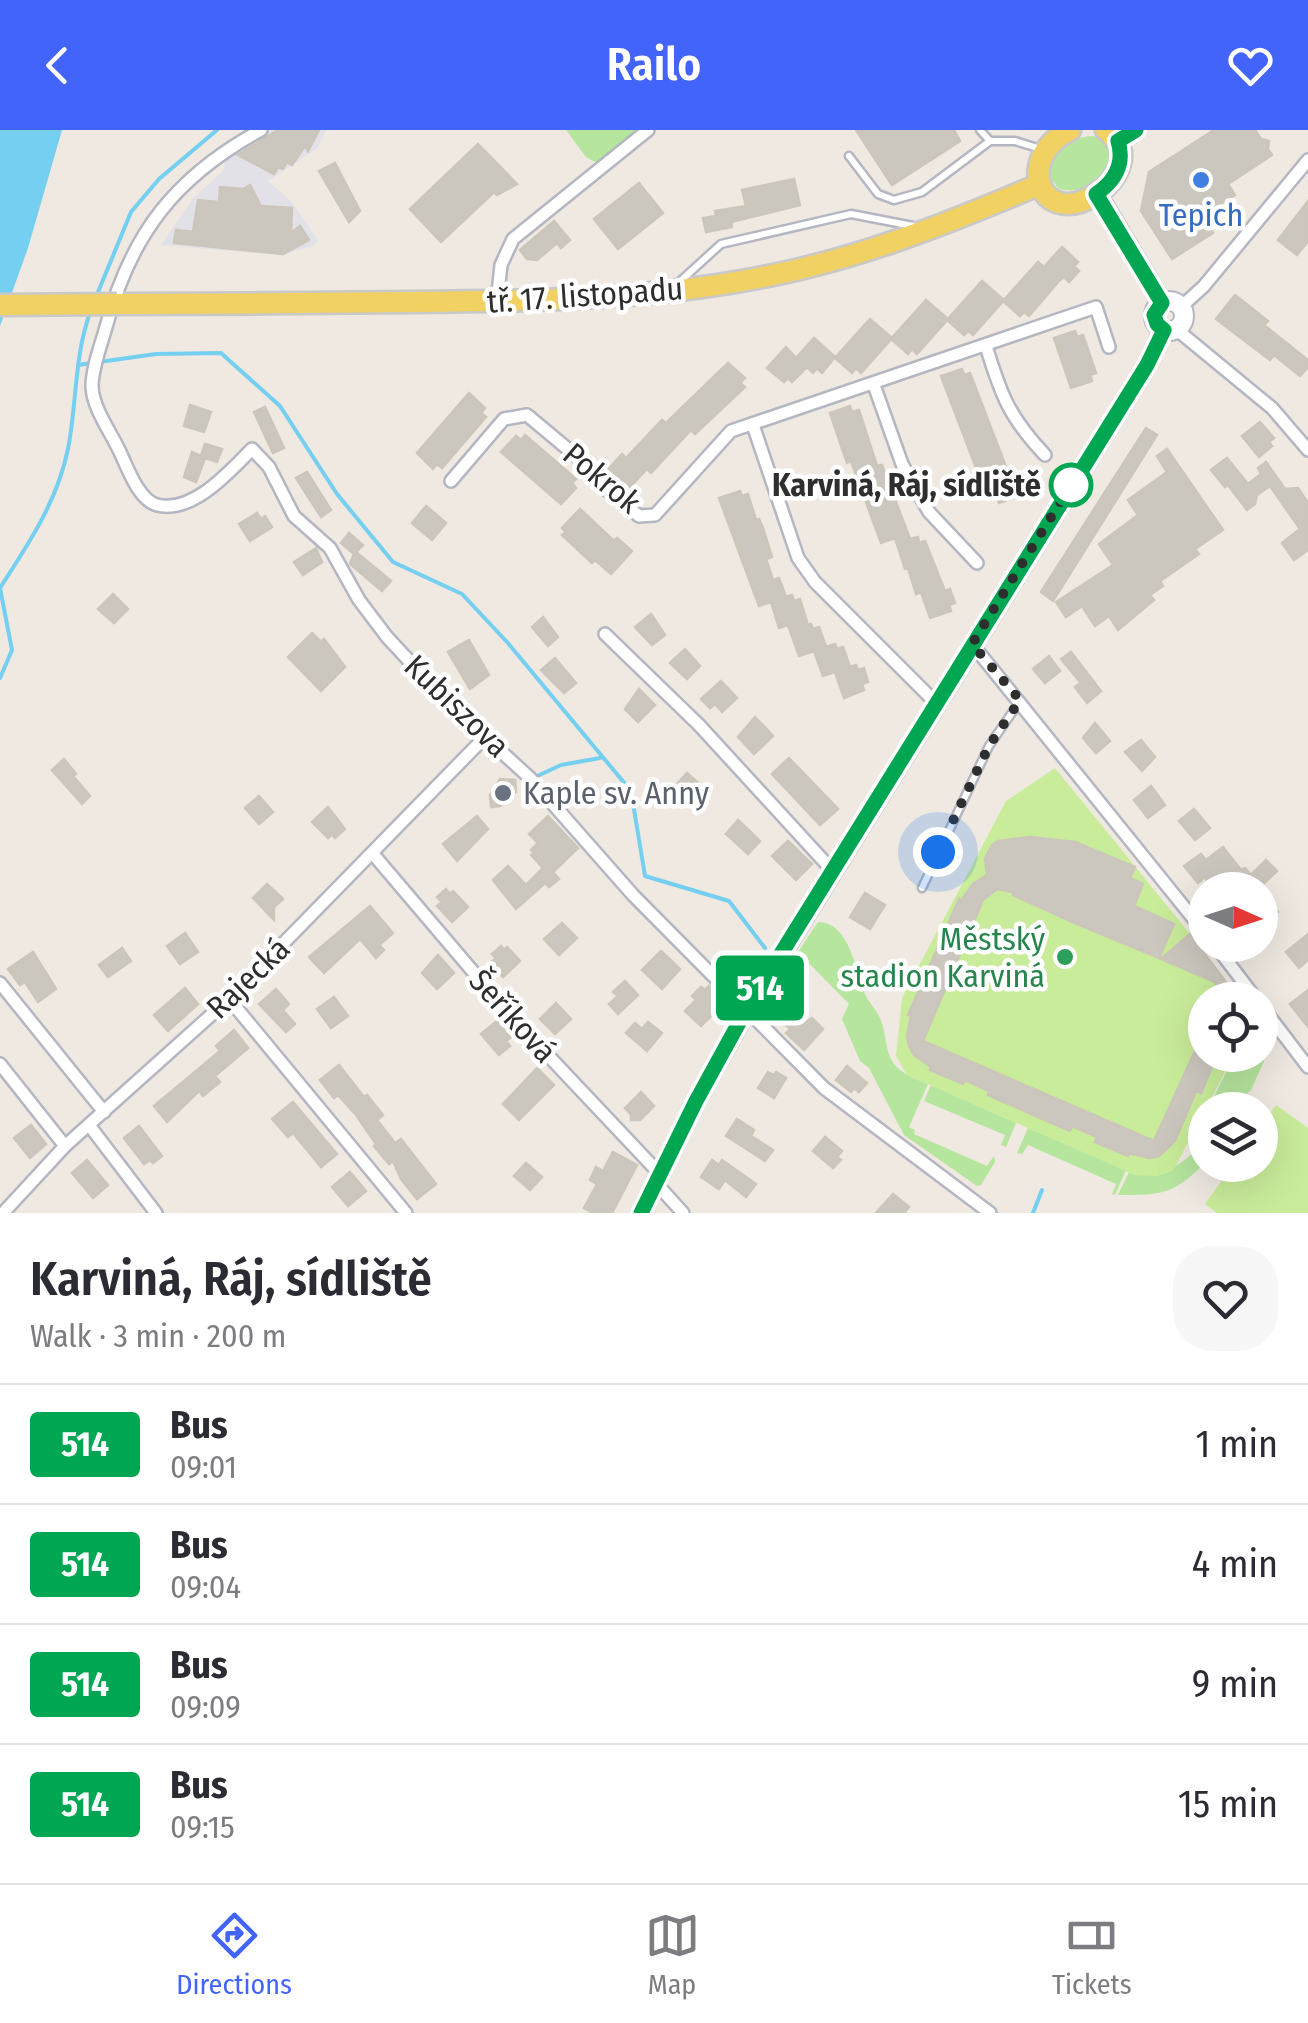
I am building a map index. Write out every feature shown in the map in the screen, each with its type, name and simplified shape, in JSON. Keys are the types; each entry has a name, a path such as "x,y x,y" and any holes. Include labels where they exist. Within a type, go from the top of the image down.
{"main road":[{"path":"1070,130 1058,136 1045,151 1036,172 1038,186 1061,202 1079,202 1110,184 1122,157 1120,134"},
{"name":"tř. 17. listopadu","path":"0,305 497,302 670,292 785,272 929,230 1038,186"}],"street":[{"name":"Kubiszova","path":"261,130 228,148 179,187 138,241 118,281 92,388 142,494 158,505 184,504 252,448 269,467 294,516 330,548 358,600 387,637 450,705 530,778 633,895 824,1088 990,1213"},
{"path":"497,302 500,265 513,239 648,130"},
{"path":"1181,307 1204,286 1308,160"},
{"path":"1096,194 1162,303"},
{"path":"641,1213 746,1010 1147,365 1170,329 1184,318 1181,307 1174,302 1162,303"},
{"path":"1162,303 1154,315 1157,324 1170,329 1272,408 1308,450"},
{"name":"Pokrok","path":"452,481 504,419 527,416 587,465 598,484 639,516 655,515 731,431 1096,306 1108,347"},
{"path":"986,346 1002,397 1018,427 1045,455"},
{"path":"874,385 902,464 929,512 978,562"},
{"path":"753,425 798,558 815,582 935,702"},
{"path":"605,634 698,725 832,870"},
{"path":"972,644 1188,912"},
{"name":"Rajecká","path":"3,1213 64,1146 229,1000 486,736"},
{"name":"Šeříková","path":"373,854 509,1014 657,1177 683,1213"},
{"path":"1228,962 1243,982"},
{"path":"0,982 104,1112"},
{"path":"229,1000 406,1213"},
{"path":"1278,1028 1308,1067"},
{"path":"0,1064 64,1146"},
{"path":"88,1125 156,1213"}],"lane":[{"path":"980,130 990,141"},
{"path":"849,156 878,194 894,200 922,192 990,141 1015,141 1045,151"},
{"path":"670,292 720,244 850,214 929,230"},
{"path":"922,888 989,746 1020,700"}],"shaded area":[{"path":"267,130 326,130 318,148 268,181 291,201 318,240 314,246 280,255 161,245 193,198 223,171 228,153"}],"green space":[{"path":"566,130 638,130 597,163 586,157"},
{"path":"1094,136 1109,147 1108,167 1103,175 1079,189 1059,189 1048,175 1057,152 1070,142"},
{"name":"Městský stadion Karviná","path":"1055,768 1188,932 1188,962 1211,962 1226,982 1188,982 1188,1072 1225,1072 1215,1092 1188,1092 1188,1142 1173,1171 1157,1176 1135,1175 907,1075 896,1056 902,998 1006,801"},
{"path":"818,922 838,931 851,951 867,998 880,1018 894,1064 928,1084 909,1127 915,1130 914,1134 987,1166 994,1156 995,1162 981,1185 977,1186 904,1135 869,1068 860,1061 842,1019 849,1004 798,952"},
{"path":"1226,1072 1259,1072 1249,1092 1216,1092"},
{"path":"931,1085 1016,1123 1006,1147 1001,1145 1005,1135 924,1101"},
{"path":"1278,1106 1308,1128 1308,1213 1217,1213 1205,1204 1221,1182 1278,1182"},
{"path":"1028,1128 1126,1170 1115,1195 1112,1194 1116,1184 1028,1145 1022,1154 1017,1153"},
{"path":"1188,1156 1188,1178 1175,1187 1156,1193 1118,1195 1129,1172 1151,1175"}],"water":[{"path":"0,130 62,130 28,248 0,326"}],"building":[{"path":"278,130 319,130 308,151 305,146 292,165 287,162 274,174 238,155"},
{"path":"856,130 954,130 960,141 892,185"},
{"path":"1214,130 1255,130 1261,139 1269,141 1272,155 1228,184 1235,195 1201,216 1213,233 1172,259 1141,211 1149,172"},
{"path":"478,144 517,184 497,195 494,192 441,242 410,209"},
{"path":"335,163 360,211 349,222 319,171"},
{"path":"794,179 800,205 706,232 703,218 716,216 715,211 746,206 742,190"},
{"path":"639,183 663,213 618,249 594,219"},
{"path":"250,185 261,206 292,208 291,233 300,226 309,240 283,254 174,243 176,230 193,232 198,200 219,202 220,187 243,189"},
{"path":"1308,201 1308,241 1297,255 1278,240"},
{"path":"554,221 570,240 561,248 557,243 537,260 527,259 520,250"},
{"path":"1062,247 1078,262 1074,266 1079,271 1069,282 1064,277 1059,281 1029,316 1024,312 1020,316 1003,301 1038,262 1044,267"},
{"path":"982,281 1004,300 973,335 968,331 964,335 947,320"},
{"path":"1235,295 1268,321 1264,325 1308,360 1308,367 1300,376 1274,355 1270,360 1216,319"},
{"path":"926,300 948,319 917,354 912,349 908,354 891,339"},
{"path":"870,319 892,338 861,373 856,368 852,373 835,358"},
{"path":"1075,331 1077,337 1083,335 1096,373 1090,375 1092,381 1071,388 1054,338"},
{"path":"814,338 835,357 822,373 817,368 813,373 807,367 792,382 788,378 784,382 767,368 786,347 796,358"},
{"path":"728,363 745,378 740,383 745,387 695,434 691,430 651,473 647,469 629,488 625,484 620,489 604,474 622,454 626,458 662,420 666,423"},
{"path":"962,369 964,375 970,373 1008,472 1020,474 1025,488 1018,490 1020,496 999,503 991,478 981,481 941,376"},
{"path":"469,393 485,408 481,413 486,417 442,468 437,464 433,469 417,453"},
{"path":"190,405 211,412 204,432 184,426"},
{"path":"850,406 852,412 859,410 877,466 882,465 910,539 918,537 919,543 925,541 945,591 950,589 955,603 949,605 951,611 930,618 921,592 916,594 908,568 905,569 895,538 881,543 830,413"},
{"path":"265,407 284,448 273,453 254,412"},
{"path":"1260,422 1274,438 1269,442 1272,446 1259,457 1242,436"},
{"path":"1146,428 1157,435 1053,601 1041,592"},
{"path":"525,435 576,479 572,483 576,488 561,504 501,452 516,436 521,440"},
{"path":"205,444 222,449 217,462 205,458 196,482 184,477 192,452 201,456"},
{"path":"1167,449 1223,530 1195,549 1199,554 1160,581 1163,586 1150,595 1154,600 1118,630 1109,616 1095,626 1082,606 1066,617 1056,602 1113,565 1099,544 1138,515 1128,500 1167,472 1157,456"},
{"path":"1227,458 1248,484 1261,474 1258,468 1266,462 1285,489 1298,488 1308,503 1308,550 1294,560 1282,543 1300,529 1270,486 1257,495 1255,504 1247,510 1228,485 1225,487 1211,470"},
{"path":"307,472 331,510 321,517 296,478"},
{"path":"740,491 742,496 748,494 756,520 763,528 772,557 766,559 773,580 779,578 786,597 800,599 808,625 813,629 819,627 826,647 843,647 850,667 864,668 868,682 862,684 864,690 844,698 835,672 823,676 814,651 799,656 788,625 779,628 771,602 759,606 719,498"},
{"path":"426,506 446,523 432,540 412,523"},
{"path":"580,509 614,541 617,538 632,551 611,574 595,560 592,563 562,535 566,532 562,528"},
{"path":"257,513 261,519 265,516 272,527 250,541 239,524"},
{"path":"349,533 363,545 356,552 391,581 382,591 350,564 354,554 341,543"},
{"path":"316,548 322,562 303,575 294,562"},
{"path":"113,594 128,609 114,623 98,609"},
{"path":"651,614 665,635 652,645 635,627"},
{"path":"543,617 558,637 548,646 532,627"},
{"path":"312,633 321,642 324,639 345,667 321,691 288,657"},
{"path":"469,640 489,675 470,689 448,652"},
{"path":"685,649 700,666 687,679 670,663"},
{"path":"1071,652 1101,691 1087,703 1075,687 1081,683 1061,659"},
{"path":"1049,656 1060,671 1045,683 1033,669"},
{"path":"555,658 576,683 564,693 541,670"},
{"path":"721,681 737,698 722,712 715,704 710,708 701,699"},
{"path":"639,689 655,705 638,722 625,709"},
{"path":"755,717 773,736 754,754 738,737"},
{"path":"1095,723 1110,741 1096,753 1083,738"},
{"path":"1141,740 1155,757 1142,771 1125,752"},
{"path":"789,758 838,809 820,825 772,774"},
{"path":"64,759 90,796 82,804 52,770"},
{"path":"687,773 705,789 690,805 675,786"},
{"name":"Kaple sv. Anny","path":"500,779 515,780 516,792 500,806 491,807 490,795"},
{"path":"1151,786 1165,805 1148,818 1134,800"},
{"path":"259,796 273,812 259,824 245,808"},
{"path":"328,807 345,829 335,838 332,834 328,838 312,822"},
{"path":"1194,809 1210,828 1195,840 1179,821"},
{"path":"477,816 488,829 457,861 443,844"},
{"path":"548,816 578,848 553,872 559,879 549,887 545,883 516,909 493,880 508,866 526,885 543,868 531,855 538,843 529,834"},
{"path":"738,820 760,841 748,854 726,834"},
{"path":"1030,837 1075,842 1135,867 1130,878 1143,884 1134,906 1174,924 1159,958 1012,892 997,889 983,900 923,1041 1154,1141 1188,1066 1188,1072 1210,1072 1201,1092 1188,1092 1188,1110 1175,1141 1159,1156 1128,1156 1095,1142 1097,1137 1072,1126 1070,1131 988,1095 989,1091 965,1080 963,1084 930,1070 909,1046 908,1015 959,899 987,875 985,859 998,841"},
{"path":"788,841 812,864 796,880 772,856"},
{"path":"1223,847 1241,870 1248,872 1189,872 1184,866 1201,854 1206,860"},
{"path":"1266,860 1276,872 1254,872"},
{"path":"267,884 283,899 274,907 274,920 253,898"},
{"path":"446,889 468,907 452,922 437,906 442,902 437,897"},
{"path":"865,893 885,905 870,929 850,917"},
{"path":"370,906 393,933 379,945 384,950 376,958 360,939 324,973 309,957"},
{"path":"562,923 577,938 559,955 544,939"},
{"path":"185,933 198,952 180,964 167,946"},
{"path":"1308,934 1308,960 1299,968 1286,952"},
{"path":"1188,936 1188,962 1211,962 1226,982 1215,982 1161,959"},
{"path":"501,946 520,961 503,977 490,963 496,958 492,954"},
{"path":"122,948 131,961 108,977 99,965"},
{"path":"661,951 680,969 662,989 642,970"},
{"path":"33,952 56,989 38,1002 25,982 20,985 8,969"},
{"path":"438,955 454,973 437,989 422,973"},
{"path":"625,981 638,995 618,1014 609,1004 618,996 613,992"},
{"path":"709,986 725,1002 701,1026 685,1011 696,1000 692,996 701,987 705,990"},
{"path":"185,988 198,1004 168,1031 154,1015"},
{"path":"276,989 289,1004 283,1010 295,1024 286,1032 259,1004"},
{"path":"1308,990 1308,1027 1290,1004"},
{"path":"334,997 348,1016 331,1028 317,1009"},
{"path":"770,997 804,1023 812,1018 823,1029 804,1050 786,1033 791,1029 762,1009"},
{"path":"556,1003 571,1019 555,1034 540,1019"},
{"path":"497,1021 511,1037 506,1041 510,1046 499,1055 481,1034"},
{"path":"648,1022 662,1033 647,1051 626,1033 635,1023 642,1029"},
{"path":"234,1030 248,1048 215,1076 220,1082 203,1096 199,1091 167,1122 154,1106 220,1051 216,1046"},
{"path":"339,1065 383,1115 377,1120 395,1143 401,1139 436,1184 417,1199 393,1161 389,1164 374,1146 356,1115 338,1095 334,1098 320,1080"},
{"path":"847,1066 867,1083 859,1092 854,1088 851,1092 836,1080"},
{"path":"537,1068 554,1085 519,1120 503,1104"},
{"path":"768,1072 786,1078 774,1098 758,1088"},
{"path":"641,1092 654,1106 640,1120 631,1120 625,1108"},
{"path":"293,1102 337,1154 321,1167 293,1133 288,1137 272,1119"},
{"path":"737,1119 754,1130 751,1136 773,1150 765,1161 726,1136"},
{"path":"31,1125 46,1144 30,1158 14,1138"},
{"path":"139,1126 162,1156 153,1163 150,1160 144,1164 124,1138"},
{"path":"825,1137 842,1151 837,1157 841,1160 833,1168 813,1151"},
{"path":"613,1152 637,1165 612,1213 593,1213 584,1208 597,1184 590,1180 596,1167 603,1171"},
{"path":"87,1160 108,1185 93,1198 72,1173"},
{"path":"712,1160 719,1165 722,1160 756,1184 746,1197 725,1180 719,1189 701,1177"},
{"path":"526,1163 542,1177 530,1190 514,1176"},
{"path":"350,1172 366,1191 348,1206 332,1187"},
{"path":"893,1194 909,1207 904,1213 876,1213"}],"waterway":[{"path":"96,297 131,212 159,179 217,130"},
{"path":"0,678 12,650 0,588 41,522 57,487 68,449 81,344 91,310"},
{"path":"78,365 156,354 221,353 280,406 337,494 393,562 462,594 631,791 645,876 729,901 765,948"},
{"path":"533,778 561,765 600,758"},
{"path":"1033,1213 1042,1190"}],"bus line":[{"name":"514","path":"641,1213 746,1010 1147,365 1164,330 1154,315 1162,303 1096,194 1110,184 1118,169 1122,157 1118,141 1136,130"}],"place":[{"name":"Tepich","path":"1201,180"},
{"name":"Karviná, Ráj, sídliště","path":"1071,485"},
{"name":"Kaple sv. Anny","path":"503,793"},
{"name":"Městský stadion Karviná","path":"1065,957"}],"route":[{"path":"938,852 989,746 1020,700 972,644 1071,485"}]}
